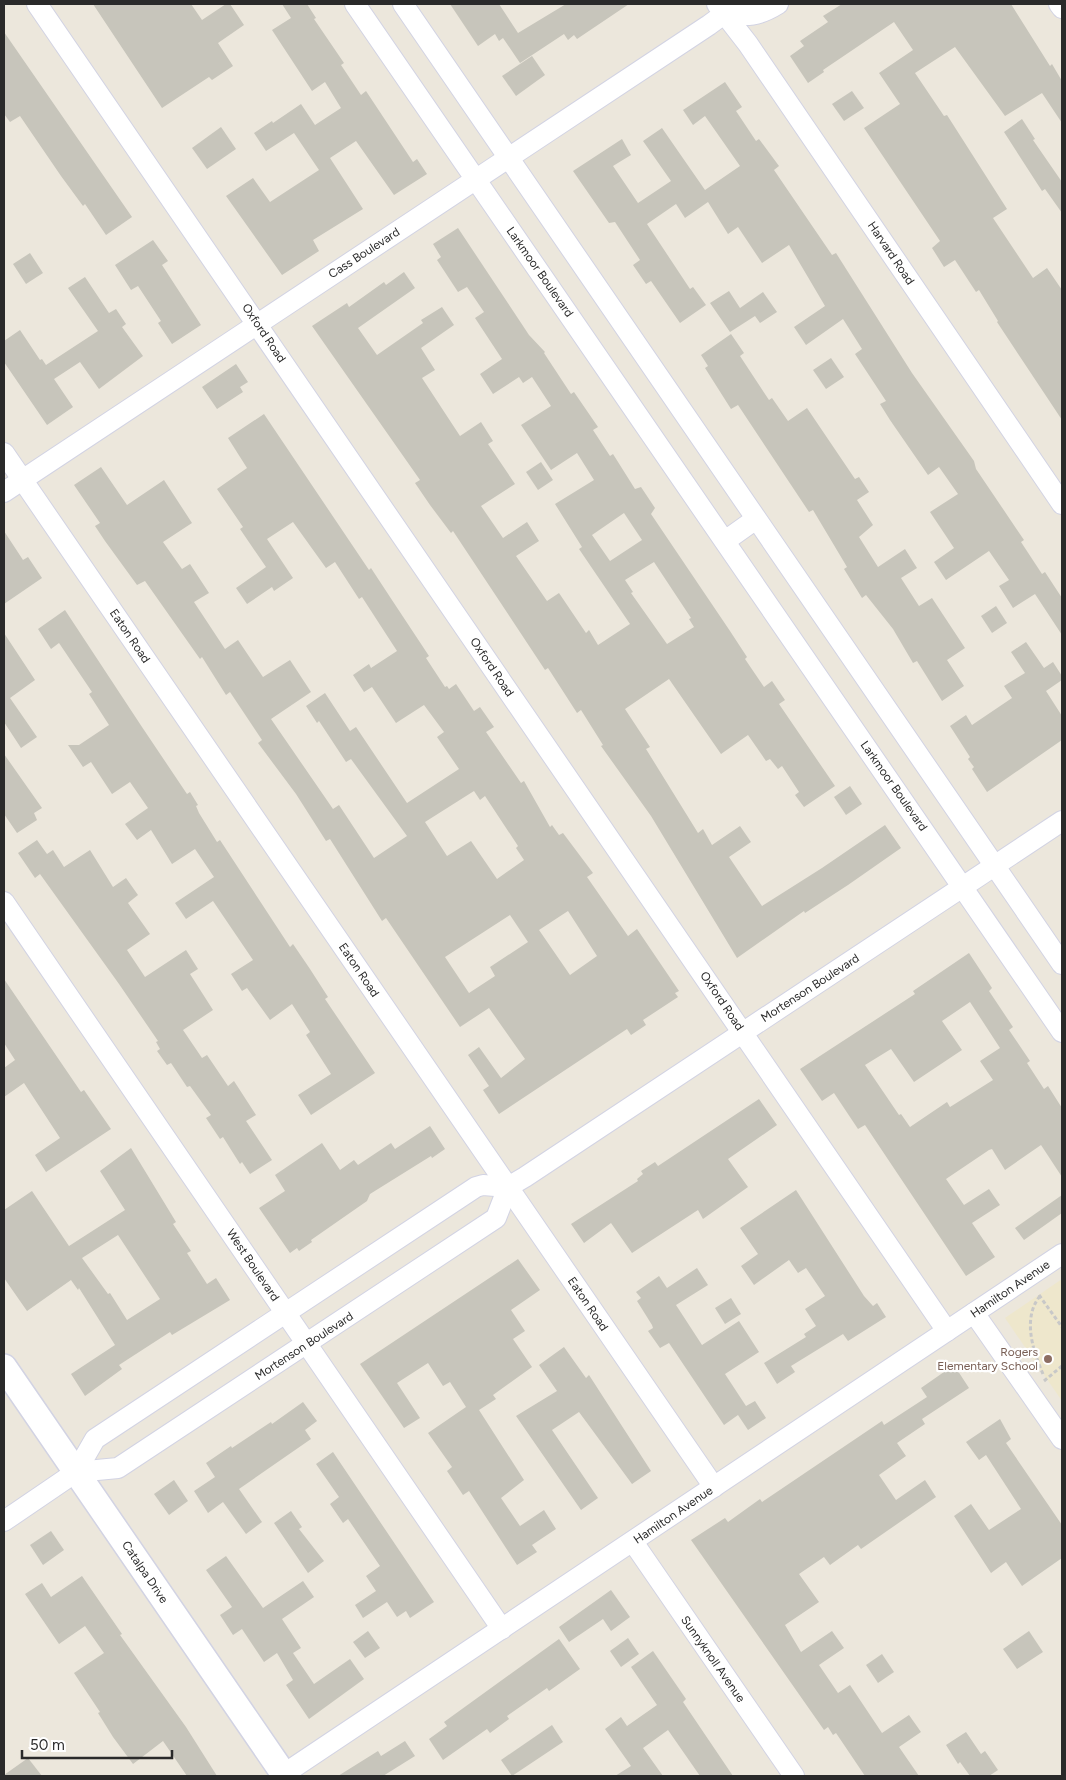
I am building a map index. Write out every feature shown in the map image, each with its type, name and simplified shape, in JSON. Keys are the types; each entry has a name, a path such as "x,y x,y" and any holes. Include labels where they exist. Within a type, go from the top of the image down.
{"street":[{"name":"Oxford Road","path":"37,4 744,1032 947,1331"},
{"name":"Larkmoor Boulevard","path":"355,4 1062,1032"},
{"path":"402,4 1062,964"},
{"path":"723,7 750,16 762,14 778,4"},
{"path":"1060,4 1062,8"},
{"name":"Cass Boulevard","path":"4,492 509,158 723,7"},
{"name":"Harvard Road","path":"723,7 1062,504"},
{"name":"Eaton Road","path":"4,453 714,1487"},
{"path":"725,541 756,520"},
{"name":"Mortenson Boulevard","path":"76,1472 118,1468 307,1344 496,1218 508,1187 1062,821"},
{"name":"West Boulevard","path":"4,902 502,1629"},
{"name":"Mortenson Boulevard","path":"4,1520 76,1472 95,1439 476,1187 483,1185 508,1187"},
{"name":"Hamilton Avenue","path":"284,1775 1062,1254"},
{"path":"974,1313 1062,1439"},
{"name":"Catalpa Drive","path":"4,1367 284,1775"},
{"name":"Sunnyknoll Avenue","path":"633,1542 794,1776"}],"path":[{"path":"1045,1380 1033,1350 1031,1336 1033,1312 1039,1295 1062,1327"}],"shaded area":[{"name":"Rogers Elementary School","path":"1062,1279 1062,1401 1005,1318"}],"building":[{"path":"93,4 191,4 202,20 226,4 230,4 244,25 218,43 233,66 212,80 209,77 162,108"},
{"path":"282,4 307,4 316,18 314,19 344,63 341,65 361,95 366,91 413,162 417,159 427,174 394,195 356,141 330,158 363,209 313,240 319,251 282,275 226,196 253,178 270,202 319,170 294,133 266,151 254,133 301,104 315,125 341,108 325,82 312,91 272,30 291,18"},
{"path":"450,4 499,4 518,33 566,4 629,4 577,39 574,35 568,40 564,34 520,63 503,38 499,41 495,34 478,46"},
{"path":"842,4 1011,4 1050,66 1052,64 1062,81 1062,123 1042,93 1005,116 955,47 915,73 944,116 947,115 1007,209 993,218 1033,278 1047,268 1062,290 1062,420 997,322 979,290 976,292 955,260 944,267 932,248 940,241 864,128 900,104 879,73 913,50 894,22 823,70 824,72 808,83 790,56 804,46 800,41 828,22 823,16"},
{"path":"4,32 132,217 106,235 85,204 83,206 61,176 20,116 10,122 4,114"},
{"path":"532,56 545,75 516,96 502,76"},
{"path":"725,82 742,107 736,111 756,141 759,139 779,166 774,170 832,255 836,253 912,373 974,461 976,469 1024,540 1021,542 1042,574 1045,572 1062,598 1062,635 1035,594 1013,608 999,586 1009,580 989,551 946,580 934,562 954,548 930,512 958,494 939,467 928,475 890,420 880,404 886,401 855,354 862,349 843,319 806,345 794,327 825,306 789,245 762,263 738,227 728,234 708,202 685,218 676,204 647,224 690,289 693,287 706,305 680,323 651,281 646,284 633,265 640,260 615,222 609,223 573,171 622,139 631,155 613,166 638,203 671,181 643,141 662,128 705,190 740,166 705,116 693,125 683,110"},
{"path":"852,91 864,108 844,121 832,104"},
{"path":"1022,119 1035,139 1033,140 1062,182 1062,213 1045,189 1042,191 1004,132"},
{"path":"221,127 236,149 207,169 192,148"},
{"path":"458,228 529,335 545,352 571,394 574,392 598,427 593,430 610,456 613,454 635,489 641,487 655,508 651,514 747,657 745,659 764,687 772,681 785,700 779,704 835,786 804,807 795,795 799,792 782,766 778,769 770,759 766,761 748,735 721,754 669,679 625,709 650,747 646,749 698,833 703,829 712,845 740,826 751,842 729,857 762,906 885,825 901,848 805,913 804,911 737,958 651,816 601,746 603,745 581,710 577,713 548,668 545,670 453,531 451,533 415,483 420,480 312,326 347,303 349,307 384,282 386,285 404,272 415,288 358,328 377,355 423,323 421,320 442,307 454,325 421,348 435,370 422,378 460,436 481,422 493,441 488,444 515,484 481,506 503,538 527,522 539,541 516,556 547,601 559,593 586,633 589,630 598,645 630,624 579,549 582,547 555,504 594,480 577,453 551,470 521,425 551,406 532,377 523,383 519,377 493,394 480,374 502,359 475,318 484,312 467,287 458,292 437,260 441,257 433,244","holes":["624,513 642,540 610,561 592,535","654,562 691,618 689,619 694,627 667,644 631,593 633,592 625,580"]},
{"path":"153,240 168,261 162,265 201,325 172,344 158,323 161,321 138,286 131,290 115,265"},
{"path":"30,253 43,273 26,284 13,264"},
{"path":"85,277 109,313 116,309 126,324 122,327 143,356 99,389 80,362 54,379 73,407 47,425 4,362 4,341 20,330 40,360 42,359 46,365 98,331 68,288"},
{"path":"729,291 740,308 763,292 777,312 760,323 755,316 730,332 710,303"},
{"path":"731,334 744,353 740,356 769,400 772,398 788,421 807,408 855,479 859,477 869,492 857,500 873,525 859,537 878,567 905,549 917,568 901,578 919,606 932,598 965,648 947,660 964,686 942,701 917,661 913,663 893,629 866,595 862,598 844,569 847,567 813,510 809,512 738,405 731,409 705,368 708,366 701,355"},
{"path":"831,358 844,377 826,389 813,370"},
{"path":"236,364 248,382 240,387 243,392 217,409 202,387"},
{"path":"264,414 369,570 371,568 429,656 426,658 445,687 447,686 449,689 456,684 474,711 480,707 494,727 486,732 521,783 524,781 550,827 552,825 559,835 563,833 593,873 587,877 628,936 637,929 679,991 675,993 678,997 643,1020 646,1025 631,1035 627,1029 499,1114 483,1090 489,1086 468,1055 479,1047 501,1078 525,1059 489,1008 460,1027 386,918 382,921 330,839 326,841 296,794 258,743 262,740 230,692 226,695 202,657 200,659 145,581 137,585 105,541 95,526 100,523 74,485 101,467 127,505 164,480 192,523 163,542 182,569 190,564 209,593 194,602 225,649 238,640 263,677 290,660 311,692 271,719 333,809 339,805 374,858 407,836 351,759 346,762 319,721 317,723 306,706 325,693 350,731 356,727 407,803 459,769 437,737 444,732 424,705 396,723 372,687 364,692 353,675 369,664 371,668 397,651 362,597 359,599 335,562 326,568 293,522 267,539 293,578 274,591 272,587 247,604 236,588 266,567 240,529 243,527 217,489 247,468 228,438","holes":["474,791 480,800 485,796 518,846 516,848 524,860 497,879 471,841 447,856 425,822","568,911 597,956 570,975 539,930","510,915 528,942 490,967 495,976 469,993 445,957"]},
{"path":"541,462 553,480 538,490 526,472"},
{"path":"4,531 23,560 28,557 42,578 4,604"},
{"path":"996,606 1007,623 992,633 981,616"},
{"path":"65,610 187,794 190,792 198,805 196,806 199,813 217,842 220,840 290,947 293,944 310,969 328,997 325,999 375,1073 311,1115 298,1095 331,1074 306,1035 310,1032 292,1004 270,1020 247,988 242,991 231,974 253,960 213,901 186,919 175,903 214,877 195,849 172,864 151,830 137,840 125,824 148,808 130,782 112,794 91,762 83,767 68,745 79,745 109,725 89,694 92,692 59,643 51,649 38,629"},
{"path":"4,633 35,680 10,698 37,737 21,748 4,722"},
{"path":"1026,642 1044,668 1053,662 1062,676 1062,680 1046,691 1062,716 1062,740 987,792 972,769 974,767 968,759 970,757 950,726 966,715 972,725 1012,698 1004,686 1025,673 1011,652"},
{"path":"4,754 42,808 34,813 37,820 17,833 4,814"},
{"path":"850,786 862,804 846,815 834,797"},
{"path":"37,840 47,854 53,850 64,867 90,850 113,887 126,878 138,895 128,903 150,934 127,950 145,977 186,950 198,969 190,974 213,1010 183,1030 202,1058 207,1055 228,1086 234,1081 256,1115 246,1121 272,1160 250,1174 242,1162 240,1164 223,1137 220,1139 206,1118 211,1115 190,1086 187,1087 171,1063 167,1065 157,1051 160,1049 156,1042 158,1041 119,984 40,874 35,878 18,853"},
{"path":"969,953 992,988 989,991 1013,1027 1009,1030 1030,1061 1027,1063 1044,1089 1048,1086 1062,1108 1062,1177 1041,1145 1005,1170 992,1149 989,1150 946,1179 964,1205 989,1189 1000,1205 972,1223 995,1257 966,1276 865,1125 858,1129 834,1093 822,1101 800,1069 915,994 913,991","holes":["970,1002 1000,1048 980,1061 993,1080 950,1107 947,1102 910,1127 901,1114 899,1115 865,1065 891,1049 914,1082 962,1050 942,1021"]},
{"path":"4,979 81,1092 84,1090 111,1129 46,1172 35,1155 60,1138 24,1083 4,1097 4,1068 15,1060 4,1043"},
{"path":"759,1099 777,1125 728,1159 748,1187 703,1219 698,1210 632,1253 611,1223 584,1243 571,1224 638,1181 637,1179 643,1174 641,1171 655,1162 658,1166"},
{"path":"430,1126 445,1149 370,1194 367,1201 311,1240 312,1242 299,1251 297,1248 290,1253 259,1208 285,1191 275,1175 322,1143 340,1170 354,1160 358,1165 391,1143 395,1149"},
{"path":"131,1148 176,1222 173,1224 191,1251 187,1253 207,1284 216,1278 230,1300 172,1335 170,1332 119,1365 122,1369 85,1396 71,1374 115,1345 79,1288 78,1290 71,1280 27,1311 4,1278 4,1210 32,1191 69,1246 125,1210 100,1171","holes":["118,1235 160,1299 127,1320 110,1293 108,1294 82,1258"]},
{"path":"796,1190 864,1296 873,1306 877,1303 886,1317 848,1341 843,1334 791,1366 795,1372 777,1384 764,1363 806,1337 804,1334 816,1326 805,1309 825,1296 806,1268 798,1273 789,1260 754,1285 741,1266 758,1254 740,1228"},
{"path":"1062,1195 1062,1213 1024,1240 1015,1228"},
{"path":"518,1259 540,1290 511,1310 525,1331 513,1339 532,1367 493,1395 496,1399 479,1410 524,1480 501,1498 520,1526 544,1510 556,1529 532,1545 537,1552 517,1565 469,1491 463,1495 447,1471 452,1467 428,1433 466,1407 450,1382 443,1386 428,1363 397,1383 420,1418 404,1428 360,1364"},
{"path":"697,1268 708,1285 676,1305 702,1345 739,1321 759,1352 725,1374 746,1406 755,1401 766,1418 748,1430 738,1415 724,1425 669,1343 660,1348 648,1331 653,1328 652,1325 637,1301 641,1298 636,1292 659,1276 667,1288"},
{"path":"731,1298 741,1314 725,1324 715,1308"},
{"path":"564,1347 586,1378 589,1375 651,1471 632,1484 579,1412 552,1430 598,1498 581,1510 516,1416 557,1391 539,1365"},
{"path":"954,1365 969,1388 922,1419 925,1424 897,1443 906,1456 879,1475 896,1500 925,1480 936,1497 861,1549 858,1545 830,1565 824,1557 799,1574 819,1602 785,1625 801,1652 832,1631 844,1648 819,1665 838,1693 850,1685 882,1733 909,1715 921,1732 899,1747 919,1776 865,1776 836,1733 833,1735 828,1727 824,1730 691,1540 725,1518 728,1522 760,1499 762,1502 882,1421 884,1425 927,1397 921,1388"},
{"path":"303,1402 317,1421 305,1430 311,1439 239,1489 262,1522 246,1534 223,1502 208,1513 194,1491 215,1477 206,1463 271,1422 272,1424"},
{"path":"1000,1419 1011,1439 1006,1443 1062,1525 1062,1558 1022,1586 1006,1562 991,1573 954,1516 971,1504 989,1530 1021,1509 986,1455 979,1460 966,1442"},
{"path":"333,1452 434,1602 410,1618 406,1611 397,1617 387,1602 363,1618 355,1605 376,1591 366,1576 380,1566 348,1519 343,1523 330,1504 339,1497 316,1464"},
{"path":"174,1480 188,1501 169,1515 154,1494"},
{"path":"291,1511 302,1527 299,1529 324,1561 308,1573 274,1523"},
{"path":"51,1531 64,1550 43,1565 30,1545"},
{"path":"226,1556 263,1608 303,1581 314,1597 282,1619 301,1648 293,1653 314,1684 350,1659 364,1679 309,1719 286,1685 293,1680 277,1653 264,1662 242,1629 233,1635 220,1615 232,1607 206,1570"},
{"path":"82,1576 122,1634 120,1635 186,1727 217,1776 187,1776 163,1741 133,1764 113,1737 98,1713 100,1712 74,1673 104,1653 85,1626 59,1644 25,1594 42,1583 51,1597"},
{"path":"611,1590 630,1617 611,1631 603,1619 569,1642 559,1627"},
{"path":"368,1631 380,1648 365,1658 353,1642"},
{"path":"1029,1631 1043,1652 1017,1669 1003,1649"},
{"path":"628,1638 639,1654 621,1667 610,1651"},
{"path":"559,1639 580,1669 549,1691 547,1688 507,1716 509,1719 490,1733 487,1729 443,1760 429,1739 447,1726 444,1722"},
{"path":"653,1651 686,1699 683,1702 733,1776 700,1776 668,1730 643,1748 663,1776 615,1776 631,1766 605,1729 621,1717 627,1726 657,1705 631,1667"},
{"path":"882,1654 894,1672 878,1683 866,1665"},
{"path":"552,1725 563,1742 512,1776 501,1760"},
{"path":"966,1732 981,1754 985,1751 998,1770 989,1776 970,1776 960,1762 958,1764 946,1745"},
{"path":"405,1741 415,1756 383,1776 338,1776 378,1751 381,1756"},
{"path":"28,1758 42,1776 4,1776 4,1775"}],"place":[{"name":"Rogers Elementary School","path":"1048,1359"}]}
